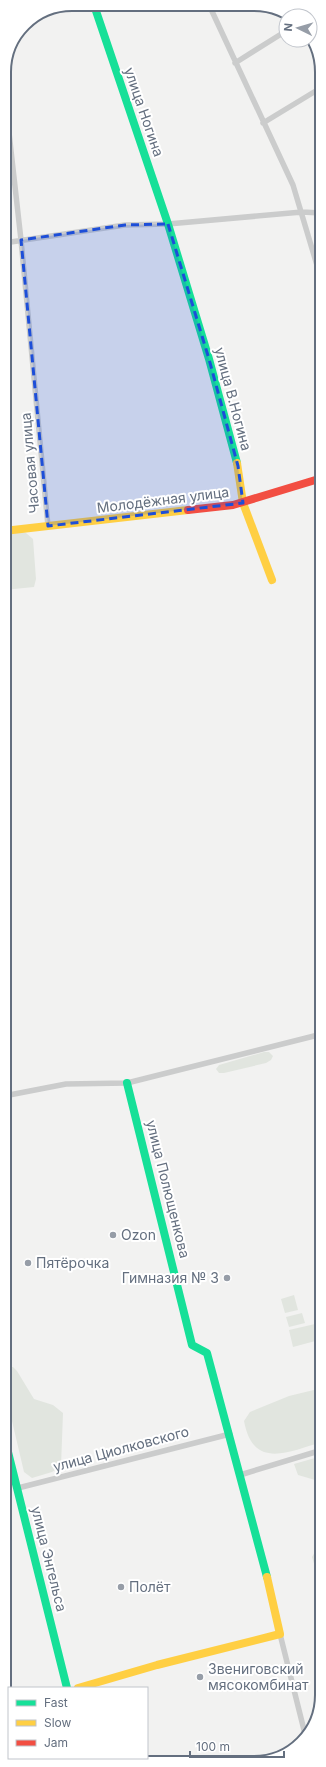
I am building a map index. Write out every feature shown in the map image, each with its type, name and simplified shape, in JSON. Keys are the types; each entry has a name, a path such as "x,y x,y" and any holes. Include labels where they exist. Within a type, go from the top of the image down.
{"street":[{"name":"улица Ногина","path":"96,11 168,224"},
{"path":"212,11 293,185 315,258"},
{"path":"235,63 278,36"},
{"path":"263,123 315,92"},
{"name":"Часовая улица","path":"11,151 48,526"},
{"path":"11,242 125,225 168,224 302,212 315,213"},
{"name":"улица В.Ногина","path":"168,224 209,359 238,466 243,503 272,580"},
{"name":"Молодёжная улица","path":"11,530 243,503 315,480"},
{"path":"11,1095 66,1084 128,1083 315,1036"},
{"name":"улица Полющенкова","path":"128,1083 192,1345 207,1353 271,1590 280,1634"},
{"name":"улица Циолковского","path":"18,1488 230,1434"},
{"path":"240,1475 315,1452"},
{"name":"улица Энгельса","path":"11,1470 18,1488 67,1687"},
{"path":"81,1687 157,1665 280,1634 304,1730"}],"highlighted area":[{"path":"168,224 209,359 238,466 243,503 48,526 21,240 125,225"}],"shaded area":[{"path":"11,533 26,533 33,539 36,579 34,587 11,589"},
{"path":"264,1052 269,1052 273,1056 271,1060 266,1063 224,1073 219,1073 216,1069 219,1065"},
{"path":"294,1295 298,1310 285,1313 281,1299"},
{"path":"302,1313 305,1323 289,1327 286,1317"},
{"path":"315,1324 315,1341 293,1347 289,1330"},
{"path":"11,1367 17,1371 34,1399 53,1405 63,1413 61,1466 52,1472 32,1478 24,1472 11,1417"},
{"path":"315,1390 315,1444 285,1453 274,1454 264,1452 255,1446 249,1436 244,1421 250,1412 289,1396"},
{"path":"315,1458 315,1480 298,1475 294,1464"},
{"path":"315,1552 315,1567 312,1557"}],"traffic: fast":[{"path":"96,11 168,224 209,359 237,463"},
{"path":"127,1083 192,1345 207,1353 267,1577"},
{"path":"11,1464 67,1687"}],"traffic: slow":[{"path":"237,463 243,503 272,580"},
{"path":"11,530 188,510"},
{"path":"81,1687 157,1665 280,1634 267,1577"}],"traffic: jam":[{"path":"188,510 233,505 315,480"}],"place":[{"name":"Ozon","path":"113,1235"},
{"name":"Пятёрочка","path":"28,1263"},
{"name":"Гимназия № 3","path":"227,1278"},
{"name":"Полёт","path":"121,1587"},
{"name":"Звениговский мясокомбинат","path":"200,1677"}]}
